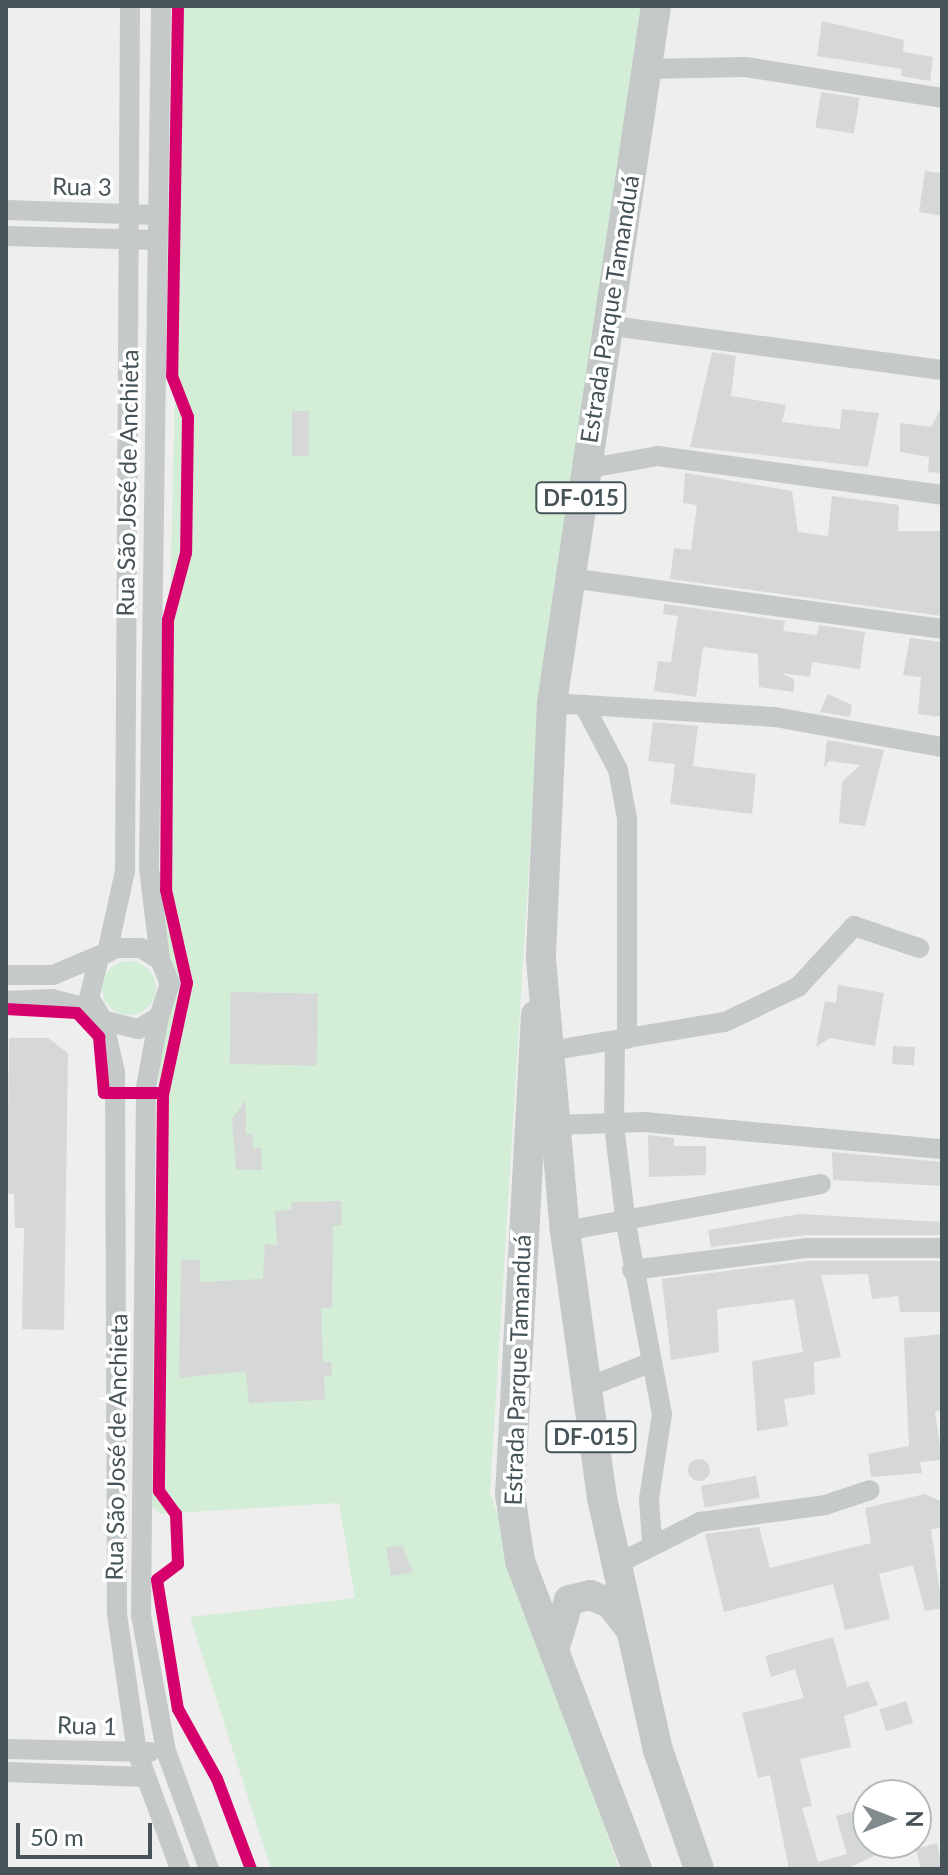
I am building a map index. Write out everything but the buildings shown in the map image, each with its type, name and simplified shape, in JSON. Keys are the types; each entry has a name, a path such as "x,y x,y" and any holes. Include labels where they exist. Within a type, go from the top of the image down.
{"main road":[{"name":"Estrada Parque Tamanduá","path":"656,6 605,325 552,703 542,994 583,1389 630,1629 658,1750 699,1869"},
{"name":"Estrada Parque Tamanduá","path":"542,994 529,1037 510,1494 520,1561 637,1869"},
{"path":"554,1651 569,1600 590,1595 610,1603 630,1629"}],"street":[{"name":"Rua São José de Anchieta","path":"130,6 125,871 102,957 88,985 115,1072 117,1614 137,1752 180,1869"},
{"name":"Rua São José de Anchieta","path":"161,6 149,868 160,960 170,983 159,1017 146,1087 141,1615 166,1751 209,1869"},
{"path":"646,69 745,67 942,98"},
{"name":"Rua 3","path":"6,210 157,215"},
{"path":"6,236 157,240"},
{"path":"605,325 942,370"},
{"path":"585,469 658,456 942,495"},
{"path":"570,578 942,629"},
{"path":"552,703 775,717 942,747"},
{"path":"584,705 618,770 627,818 621,1040 614,1125 647,1364 662,1414 649,1499 652,1542"},
{"path":"549,1051 725,1022 798,987 854,926 919,948"},
{"path":"6,975 53,975 129,946 160,960"},
{"path":"6,1001 52,999 138,1029 159,1017"},
{"path":"556,1125 614,1125 942,1149"},
{"path":"565,1231 626,1224 821,1184"},
{"path":"632,1270 806,1248 942,1248"},
{"path":"583,1389 647,1364"},
{"path":"617,1564 652,1542 700,1522 825,1505 870,1490"},
{"name":"Rua 1","path":"6,1749 166,1751"},
{"name":"Rua 1","path":"6,1772 145,1777"}],"green space":[{"path":"184,6 641,6 534,786 490,1493 619,1869 271,1869 190,1617 355,1598 339,1503 160,1514 149,1504"},
{"path":"129,961 148,969 156,988 148,1007 129,1015 110,1007 102,988 110,969"}],"cycle path":[{"path":"178,6 172,376 188,417 186,553 168,620 166,890 187,983 163,1095 159,1491 176,1514 178,1564 157,1580 178,1709 217,1779 251,1869"},
{"path":"6,1009 77,1013 99,1037 104,1093 163,1093"}]}
